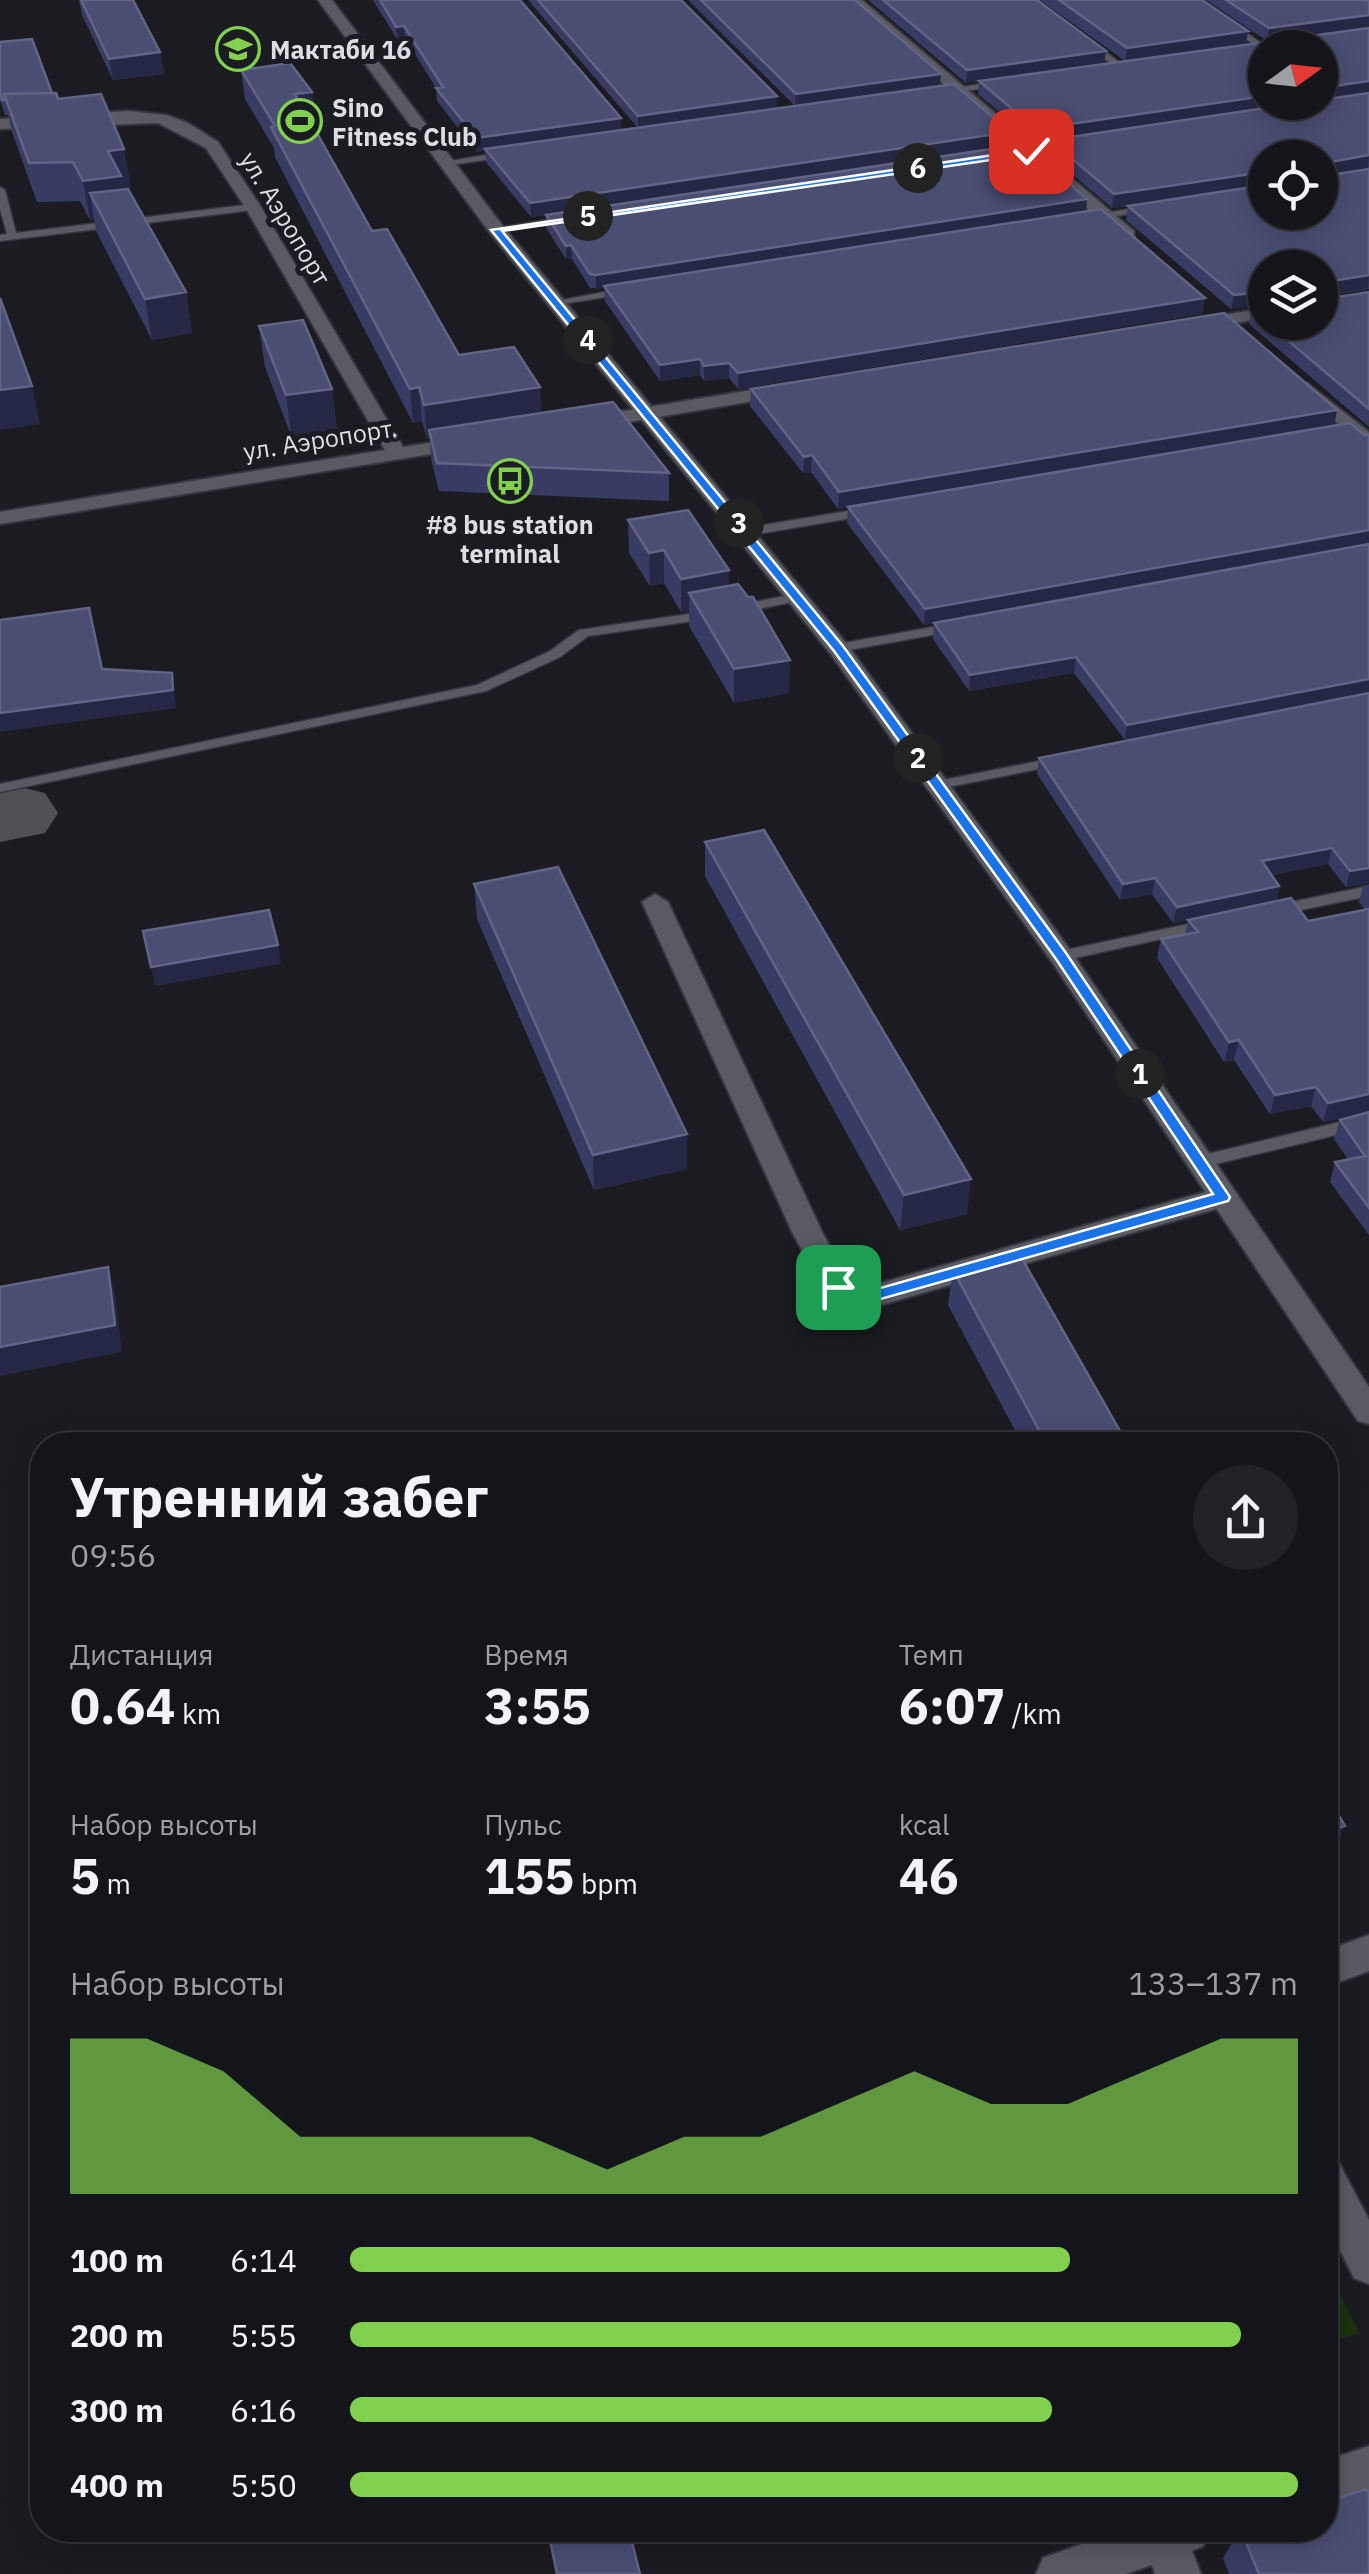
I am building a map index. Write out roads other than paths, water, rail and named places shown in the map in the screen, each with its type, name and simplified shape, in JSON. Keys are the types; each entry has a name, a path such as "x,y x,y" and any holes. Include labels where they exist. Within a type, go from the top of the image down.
{"street":[{"path":"325,0 496,230 838,648 1061,956 1222,1197 1360,1383 1369,1412"},
{"path":"853,0 1146,250"},
{"name":"ул. Аэропорт","path":"0,124 129,116 160,118 212,145 253,207 397,454"},
{"path":"1169,329 1248,317"},
{"path":"1298,381 1353,435"},
{"path":"570,426 802,388"},
{"name":"ул. Аэропорт.","path":"0,518 493,438"},
{"path":"656,902 808,1234 838,1287 870,1296 1222,1197"},
{"path":"1338,1964 1369,1952"},
{"path":"1338,2202 1369,2262"},
{"path":"1338,2479 1369,2468"},
{"path":"1059,2574 1171,2543"}],"lane":[{"path":"1193,0 1248,37"},
{"path":"1074,33 1120,66"},
{"path":"1102,68 1138,64"},
{"path":"938,92 1011,82"},
{"path":"1012,154 1050,148"},
{"path":"444,163 520,152"},
{"path":"0,190 6,237 253,207"},
{"path":"1086,218 1158,207"},
{"path":"496,230 591,216"},
{"path":"557,302 635,290"},
{"path":"746,532 886,508"},
{"path":"0,788 480,688 555,654 584,633 662,624 798,598"},
{"path":"838,648 977,623"},
{"path":"938,785 1075,758"},
{"path":"1254,915 1369,891"},
{"path":"1061,956 1215,923"},
{"path":"1198,1162 1369,1121"}],"place":[{"name":"Мактаби 16","path":"238,49"},
{"name":"Sino Fitness Club","path":"300,121"},
{"name":"#8 bus station terminal","path":"510,481"}]}
